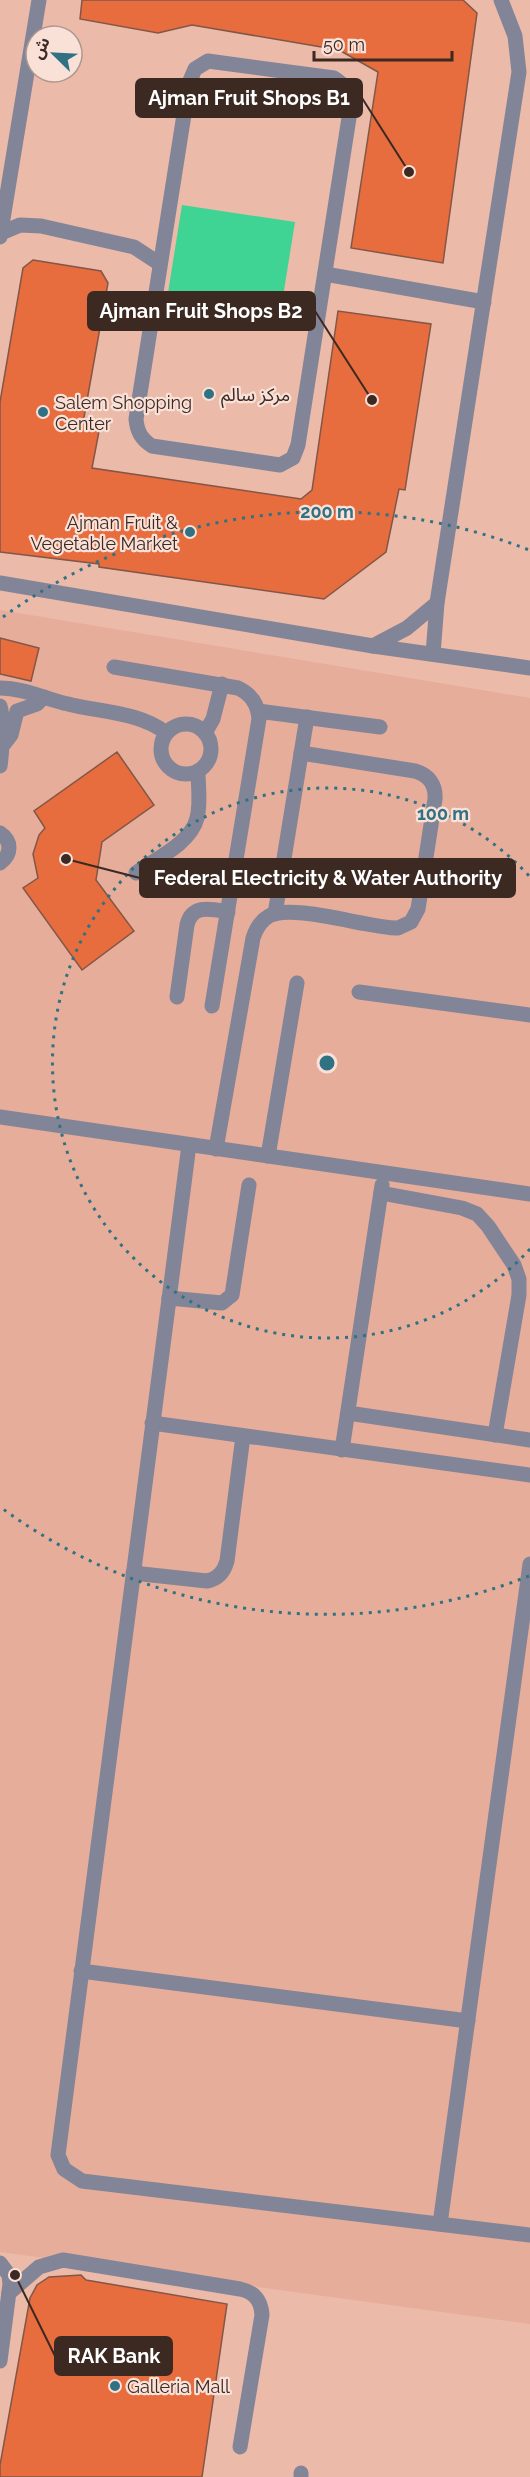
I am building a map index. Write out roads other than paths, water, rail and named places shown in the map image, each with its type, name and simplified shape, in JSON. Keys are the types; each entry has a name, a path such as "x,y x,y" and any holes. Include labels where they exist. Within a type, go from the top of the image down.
{"street":[{"path":"0,235 39,0"},
{"path":"433,654 437,603 519,72 518,53 510,19 501,0"},
{"path":"518,53 530,64"},
{"path":"215,61 334,78 347,89 351,105 297,452 287,463 273,465 160,448 145,441 140,435 136,418 160,264 191,76 200,64 215,61"},
{"path":"0,235 20,225 41,226 134,247 160,264"},
{"path":"325,274 484,302"},
{"path":"0,583 373,646 530,668"},
{"path":"373,646 407,628 437,603"},
{"path":"114,667 222,684 245,691 256,703 259,719 212,1006"},
{"path":"205,733 213,720 222,684"},
{"path":"0,688 25,691 69,705 149,722 166,733"},
{"path":"3,744 10,735 17,711 37,704 44,696"},
{"path":"0,706 3,744 0,766"},
{"path":"258,711 380,728"},
{"path":"275,914 307,717"},
{"path":"181,724 190,724 205,733 211,749 209,758 198,771 181,774 166,765 160,749 166,733 181,724"},
{"path":"216,1149 253,938 258,926 275,914 289,912 398,928 411,922 418,909 435,799 431,781 421,772 301,753"},
{"path":"136,873 183,840 194,826 199,809 198,771"},
{"path":"0,833 7,839 9,846 6,859 0,863"},
{"path":"177,997 187,925 191,915 201,909 228,912"},
{"path":"268,1156 297,983"},
{"path":"359,992 530,1015"},
{"path":"0,1118 530,1194"},
{"path":"189,1145 57,2148 60,2162 69,2174 90,2182 530,2235"},
{"path":"342,1450 384,1173"},
{"path":"169,1298 222,1303 232,1295 249,1185"},
{"path":"381,1193 470,1210 483,1219 514,1265 519,1280 519,1295 495,1435"},
{"path":"348,1413 530,1440"},
{"path":"152,1423 530,1476"},
{"path":"133,1573 207,1581 223,1573 227,1561 243,1436"},
{"path":"440,2224 530,1564"},
{"path":"81,1971 468,2021"},
{"path":"9,2293 39,2267 63,2260 240,2289 254,2294 261,2307 262,2315 240,2448"},
{"path":"0,2263 9,2275 9,2293 0,2361"}],"place":[{"name":"Ajman Fruit Shops B1","path":"409,172"},
{"name":"مركز سالم","path":"209,394"},
{"name":"Ajman Fruit Shops B2","path":"372,400"},
{"name":"Salem Shopping Center","path":"43,412"},
{"name":"Ajman Fruit & Vegetable Market","path":"190,532"},
{"name":"Federal Electricity & Water Authority","path":"66,859"},
{"name":"RAK Bank","path":"15,2275"},
{"name":"Galleria Mall","path":"115,2386"}]}
